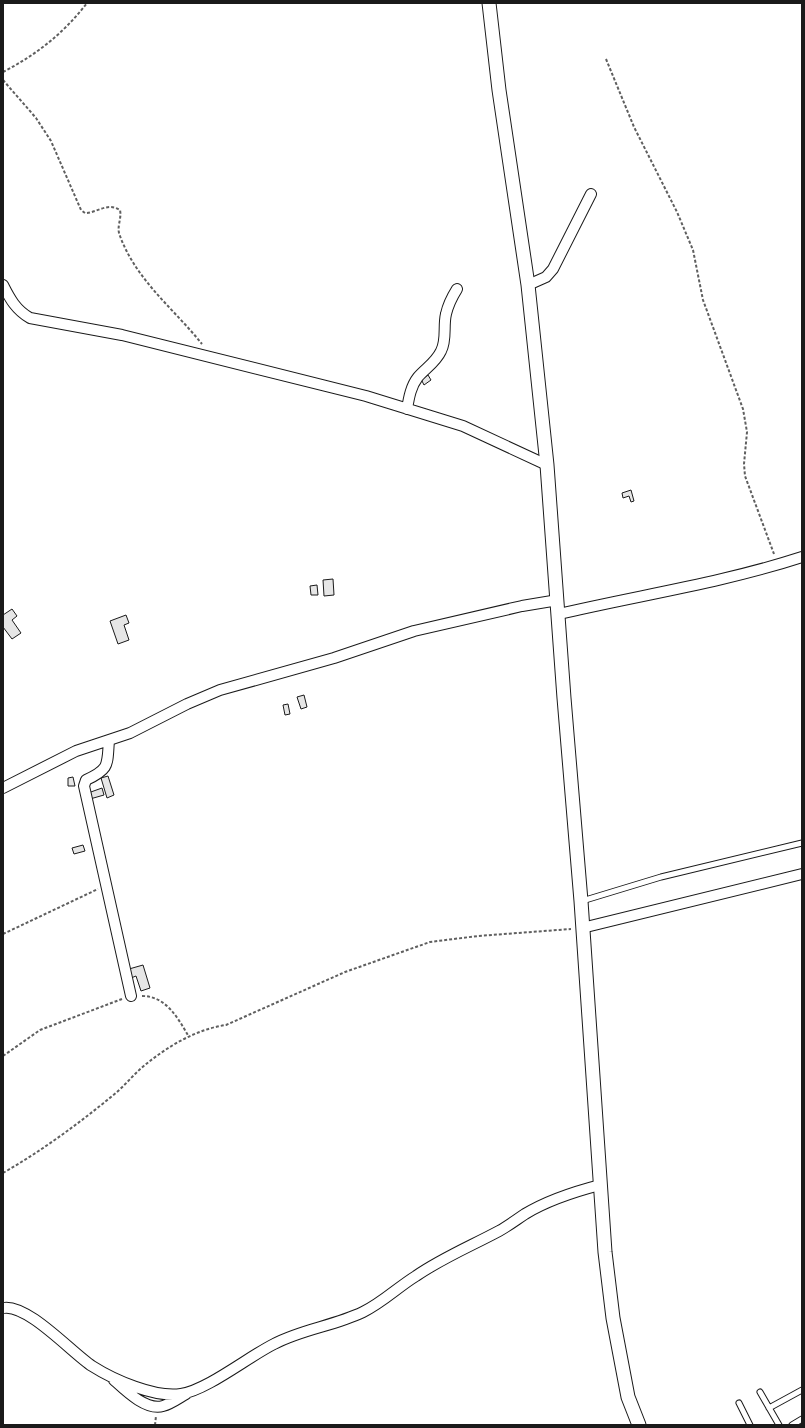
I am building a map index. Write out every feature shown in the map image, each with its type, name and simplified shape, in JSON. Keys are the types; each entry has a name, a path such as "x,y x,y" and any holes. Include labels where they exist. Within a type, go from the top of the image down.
{"street":[{"path":"489,3 499,90 528,285 547,464 559,614 564,706 581,901 600,1185 612,1318 628,1397 638,1425"},
{"path":"528,285 546,278 553,269 591,194"},
{"path":"3,286 11,302 20,312 30,318 122,335 366,396 463,426 547,464"},
{"path":"407,409 412,387 418,377 438,357 442,350 445,341 446,315 449,304 457,289"},
{"path":"559,614 686,588 778,565 802,557"},
{"path":"3,788 76,751 130,733 186,704 220,690 327,660 414,631 522,606 558,600"},
{"path":"109,740 105,770 99,775 86,780 84,786 131,996"},
{"path":"582,928 802,874"},
{"path":"108,1374 125,1390 141,1401 158,1407 176,1400 286,1338 363,1312 434,1264 500,1230 524,1214 550,1201 573,1192 600,1185"},
{"path":"3,1308 17,1309 32,1318 92,1366 108,1374 146,1390 162,1393 181,1394 194,1390"}],"lane":[{"path":"581,901 661,877 802,843"},
{"path":"768,1408 802,1390"},
{"path":"760,1392 779,1425"},
{"path":"739,1404 750,1425"},
{"path":"792,1425 802,1419"}],"path":[{"path":"3,72 27,60 51,42 70,24 87,3"},
{"path":"606,59 634,127 677,212 693,250 703,300 743,409 747,432 744,464 745,476 768,533 778,565"},
{"path":"3,80 36,118 50,141 81,210 85,213 89,213 109,206 120,210 121,215 118,228 120,236 142,275 158,295 190,329 212,358"},
{"path":"3,934 106,886"},
{"path":"3,1174 48,1146 116,1092 144,1065 158,1054 205,1030 226,1026 345,972 430,942 478,936 582,928"},
{"path":"3,1056 40,1030 131,996 150,996 165,1004 178,1018 189,1037"}],"building":[{"path":"428,375 431,380 424,385 421,379"},
{"path":"631,490 634,501 631,502 629,496 623,498 622,493"},
{"path":"333,579 334,595 324,596 323,580"},
{"path":"317,585 318,595 311,595 310,586"},
{"path":"12,609 17,616 12,620 21,633 12,639 3,627 3,615"},
{"path":"126,615 129,623 124,625 129,640 118,644 110,621"},
{"path":"304,695 307,707 301,709 297,697"},
{"path":"288,704 290,714 285,715 283,705"},
{"path":"108,776 114,795 107,798 101,778"},
{"path":"73,777 75,786 68,786 68,778"},
{"path":"102,788 104,795 90,799 88,793"},
{"path":"83,845 85,851 74,854 72,848"},
{"path":"143,965 150,988 141,991 136,976 131,978 129,969"}]}
